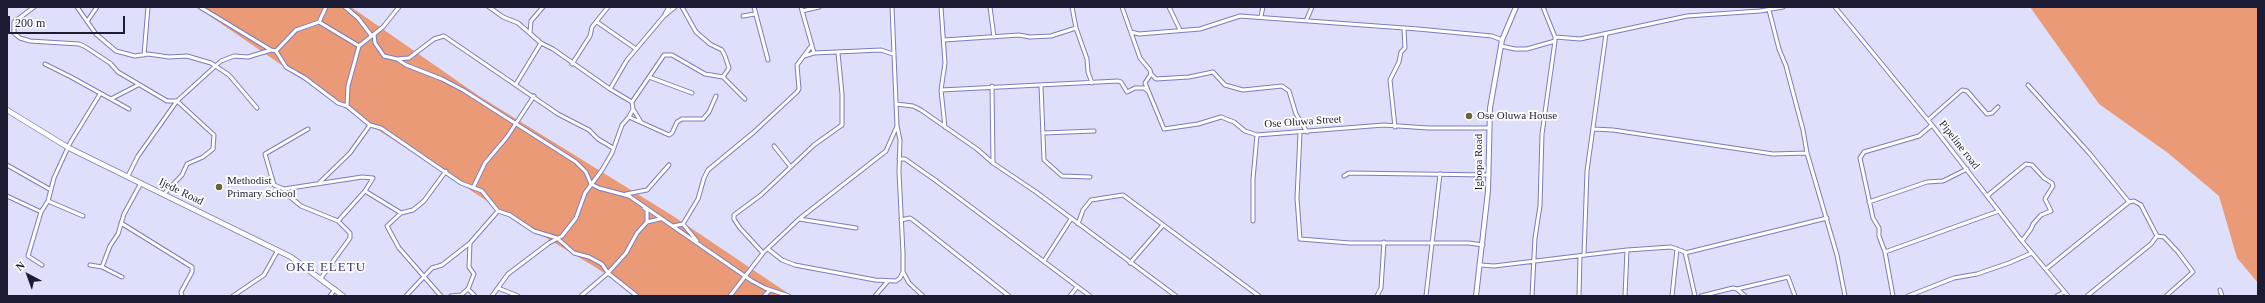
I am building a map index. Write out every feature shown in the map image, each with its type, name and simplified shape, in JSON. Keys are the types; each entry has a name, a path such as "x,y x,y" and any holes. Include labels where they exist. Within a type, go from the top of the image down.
{"main road":[{"name":"Ijede Road","path":"7,110 69,148 278,250 321,278 343,296"}],"street":[{"path":"34,7 14,22 13,30 18,36 30,41 79,44 110,63 118,72 167,101 177,101 212,132 214,135 213,149 203,157 187,164 182,176 164,194"},
{"path":"77,7 88,20 96,34 116,51 129,55 187,56 216,66 229,75 257,108"},
{"path":"88,20 97,7"},
{"path":"144,55 148,7"},
{"path":"200,7 271,50 277,52 286,67 305,78 338,103 347,106 370,125 380,128 446,171 461,183 482,191 498,212 510,215 531,229 557,238 574,253 589,257 605,266 608,273 637,296"},
{"path":"277,52 296,30 319,22 326,7"},
{"path":"345,7 372,34 375,43 386,57 397,59 409,58 434,39 444,36 534,96 558,114 589,130 598,139 613,148"},
{"path":"489,7 530,32 541,43 553,49 572,64 632,102"},
{"path":"530,32 531,21 543,7"},
{"path":"572,64 590,36 592,27 608,7"},
{"path":"664,16 669,7"},
{"path":"610,89 627,60 664,16 675,7"},
{"path":"682,7 696,32 710,44 722,50 729,68 723,77"},
{"path":"754,7 768,60"},
{"path":"801,7 814,53"},
{"path":"802,11 819,7"},
{"path":"892,7 896,126 900,140 899,159 903,272 909,283 923,296"},
{"path":"941,7 945,63 941,90 945,127"},
{"path":"990,7 994,36"},
{"path":"1072,7 1076,28 1088,59 1088,72 1092,82"},
{"path":"1122,7 1140,58 1156,79 1189,77 1213,72 1225,85 1243,90 1282,86 1289,91 1296,114 1307,132"},
{"path":"1170,7 1180,30"},
{"path":"1261,16 1263,7"},
{"path":"1306,21 1312,7"},
{"name":"Igbopa Road","path":"1476,296 1481,265 1489,175 1488,128 1502,40 1516,7"},
{"path":"1532,296 1535,262 1535,238 1540,206 1542,134 1555,39 1543,7"},
{"path":"1501,46 1520,50 1555,39 1580,39 1606,34 1622,28 1644,26 1687,16 1768,10 1783,7"},
{"name":"Pipeline road","path":"1835,7 1928,120 2022,241 2068,296"},
{"path":"347,106 348,86 360,46 372,34 383,27 398,8"},
{"path":"1768,10 1804,130 1807,153 1826,218 1845,296"},
{"path":"743,16 756,14"},
{"path":"1131,32 1139,34 1200,29 1240,16 1261,16 1485,36 1502,40"},
{"path":"319,22 360,46"},
{"path":"597,22 636,49"},
{"path":"944,40 994,36 1050,36 1076,28"},
{"path":"1395,127 1390,80 1399,62 1401,52 1405,48 1404,29"},
{"path":"1579,296 1587,171 1606,34"},
{"path":"516,84 541,43"},
{"path":"673,226 683,224 698,199 708,170 754,132 797,92 799,89 797,65 812,45"},
{"path":"128,176 138,156 177,101 225,58 248,57 271,50"},
{"path":"804,56 814,53 881,50 894,54"},
{"path":"763,253 740,228 734,219 734,215 761,195 814,145 842,125 843,100 838,53"},
{"path":"641,122 633,109 632,102 664,55 668,55 700,72 713,77 723,77 745,99"},
{"path":"397,59 411,68 450,83 576,162 586,172 591,184 599,188 625,194 746,277 765,288 789,296"},
{"path":"45,64 129,109"},
{"path":"1151,74 1146,83 1151,94"},
{"path":"649,77 692,93"},
{"path":"941,90 992,86 1042,86 1118,81 1121,82 1127,92 1135,88 1144,88 1151,94"},
{"path":"111,99 138,84"},
{"path":"2028,85 2090,154 2129,202"},
{"path":"992,86 993,163"},
{"path":"1042,86 1044,160 1062,176 1090,177"},
{"path":"1928,120 1962,90 1967,91 1987,114 1992,113 1998,107"},
{"path":"42,265 28,256 40,212 48,201 56,174 69,148 100,94"},
{"name":"Ose Oluwa Street","path":"1151,94 1164,128 1198,124 1224,117 1234,122 1244,131 1257,135 1300,133 1363,126 1488,128"},
{"path":"473,188 484,163 516,124 534,96"},
{"path":"629,117 669,135 672,133 677,122 682,119 703,119 709,112 716,96"},
{"path":"896,104 916,107 977,149 993,163 1036,192 1176,296"},
{"path":"492,296 512,271 565,233 576,218 585,193 602,170 622,125 629,117 633,109"},
{"path":"319,183 350,153 370,125"},
{"path":"1893,296 1885,252 1869,202 1860,158 1864,152 1919,136 1932,125"},
{"path":"730,296 763,253 800,219 886,151 896,126"},
{"path":"308,129 265,154 274,185 284,189 370,177 373,180 338,221"},
{"path":"1593,129 1613,130 1773,154 1807,153"},
{"path":"1044,133 1094,131"},
{"path":"1300,133 1297,198 1300,239 1350,243 1469,243 1483,245"},
{"path":"1253,221 1253,179 1257,135"},
{"path":"774,146 790,166"},
{"path":"899,159 905,159 935,180 1090,296"},
{"path":"1987,196 2028,163 2044,178 2052,183 2053,186 2045,199 2051,211 2041,216 2033,224 2032,229 2022,241"},
{"path":"7,165 51,190"},
{"path":"625,194 647,190 669,165"},
{"path":"1869,202 1927,182 1943,181 1967,169"},
{"path":"441,296 399,248 393,234 388,229 388,225 401,213 413,210 424,201 446,171"},
{"path":"1344,176 1348,173 1489,175"},
{"path":"1426,296 1433,243 1434,214 1440,174"},
{"path":"102,267 121,223 141,183"},
{"path":"284,189 289,196 301,206 338,221 350,233 350,238 321,278"},
{"path":"365,191 401,213"},
{"path":"1078,224 1083,210 1091,200 1123,195 1259,296"},
{"path":"7,196 40,212"},
{"path":"48,201 83,216"},
{"path":"2046,269 2129,202 2134,201 2141,205 2157,236"},
{"path":"643,206 647,210 647,222"},
{"path":"1885,252 1999,211"},
{"path":"408,295 432,268 442,265 470,243 498,212"},
{"path":"901,220 910,218 913,220 1009,296"},
{"path":"1481,265 1494,266 1535,262 1582,255 1665,247 1677,249 1685,253 1826,218"},
{"path":"581,296 618,264 637,233 647,222 660,219"},
{"path":"800,219 856,228"},
{"path":"1044,261 1071,219"},
{"path":"121,223 192,267 192,272 181,292 182,296"},
{"path":"683,224 699,244"},
{"path":"1130,263 1163,225"},
{"path":"548,236 549,243"},
{"path":"2087,296 2151,244 2157,236"},
{"path":"2157,236 2164,237 2178,252 2193,272 2166,296"},
{"path":"1377,296 1381,288 1384,242"},
{"path":"451,296 460,295 468,289 474,274 469,267 470,243"},
{"path":"768,249 782,260 795,265 888,281 896,281 903,272"},
{"path":"1672,296 1677,249"},
{"path":"233,296 264,275 278,250"},
{"path":"1625,296 1627,250"},
{"path":"1685,253 1695,296"},
{"path":"1908,296 1954,278 1977,274 2032,253"},
{"path":"90,265 102,267 122,277"},
{"path":"1701,296 1788,278 1795,296"},
{"path":"875,296 888,281"},
{"path":"1070,296 1077,287"},
{"path":"498,288 518,296"},
{"path":"765,288 765,294"},
{"path":"330,296 335,289"},
{"path":"468,289 475,296"},
{"path":"1737,289 1745,296"},
{"path":"765,294 770,290"},
{"path":"2220,290 2222,296"},
{"path":"2057,296 2064,292"}],"shaded area":[{"path":"197,7 351,7 479,96 673,216 792,296 639,296 595,267 513,218 337,103"},
{"path":"2030,7 2258,7 2258,283 2237,258 2219,196 2168,153 2099,104"}],"place":[{"name":"Ose Oluwa House","path":"1469,116"},
{"name":"Methodist Primary School","path":"219,187"}],"district":[{"name":"OKE ELETU","path":"326,268"}]}
